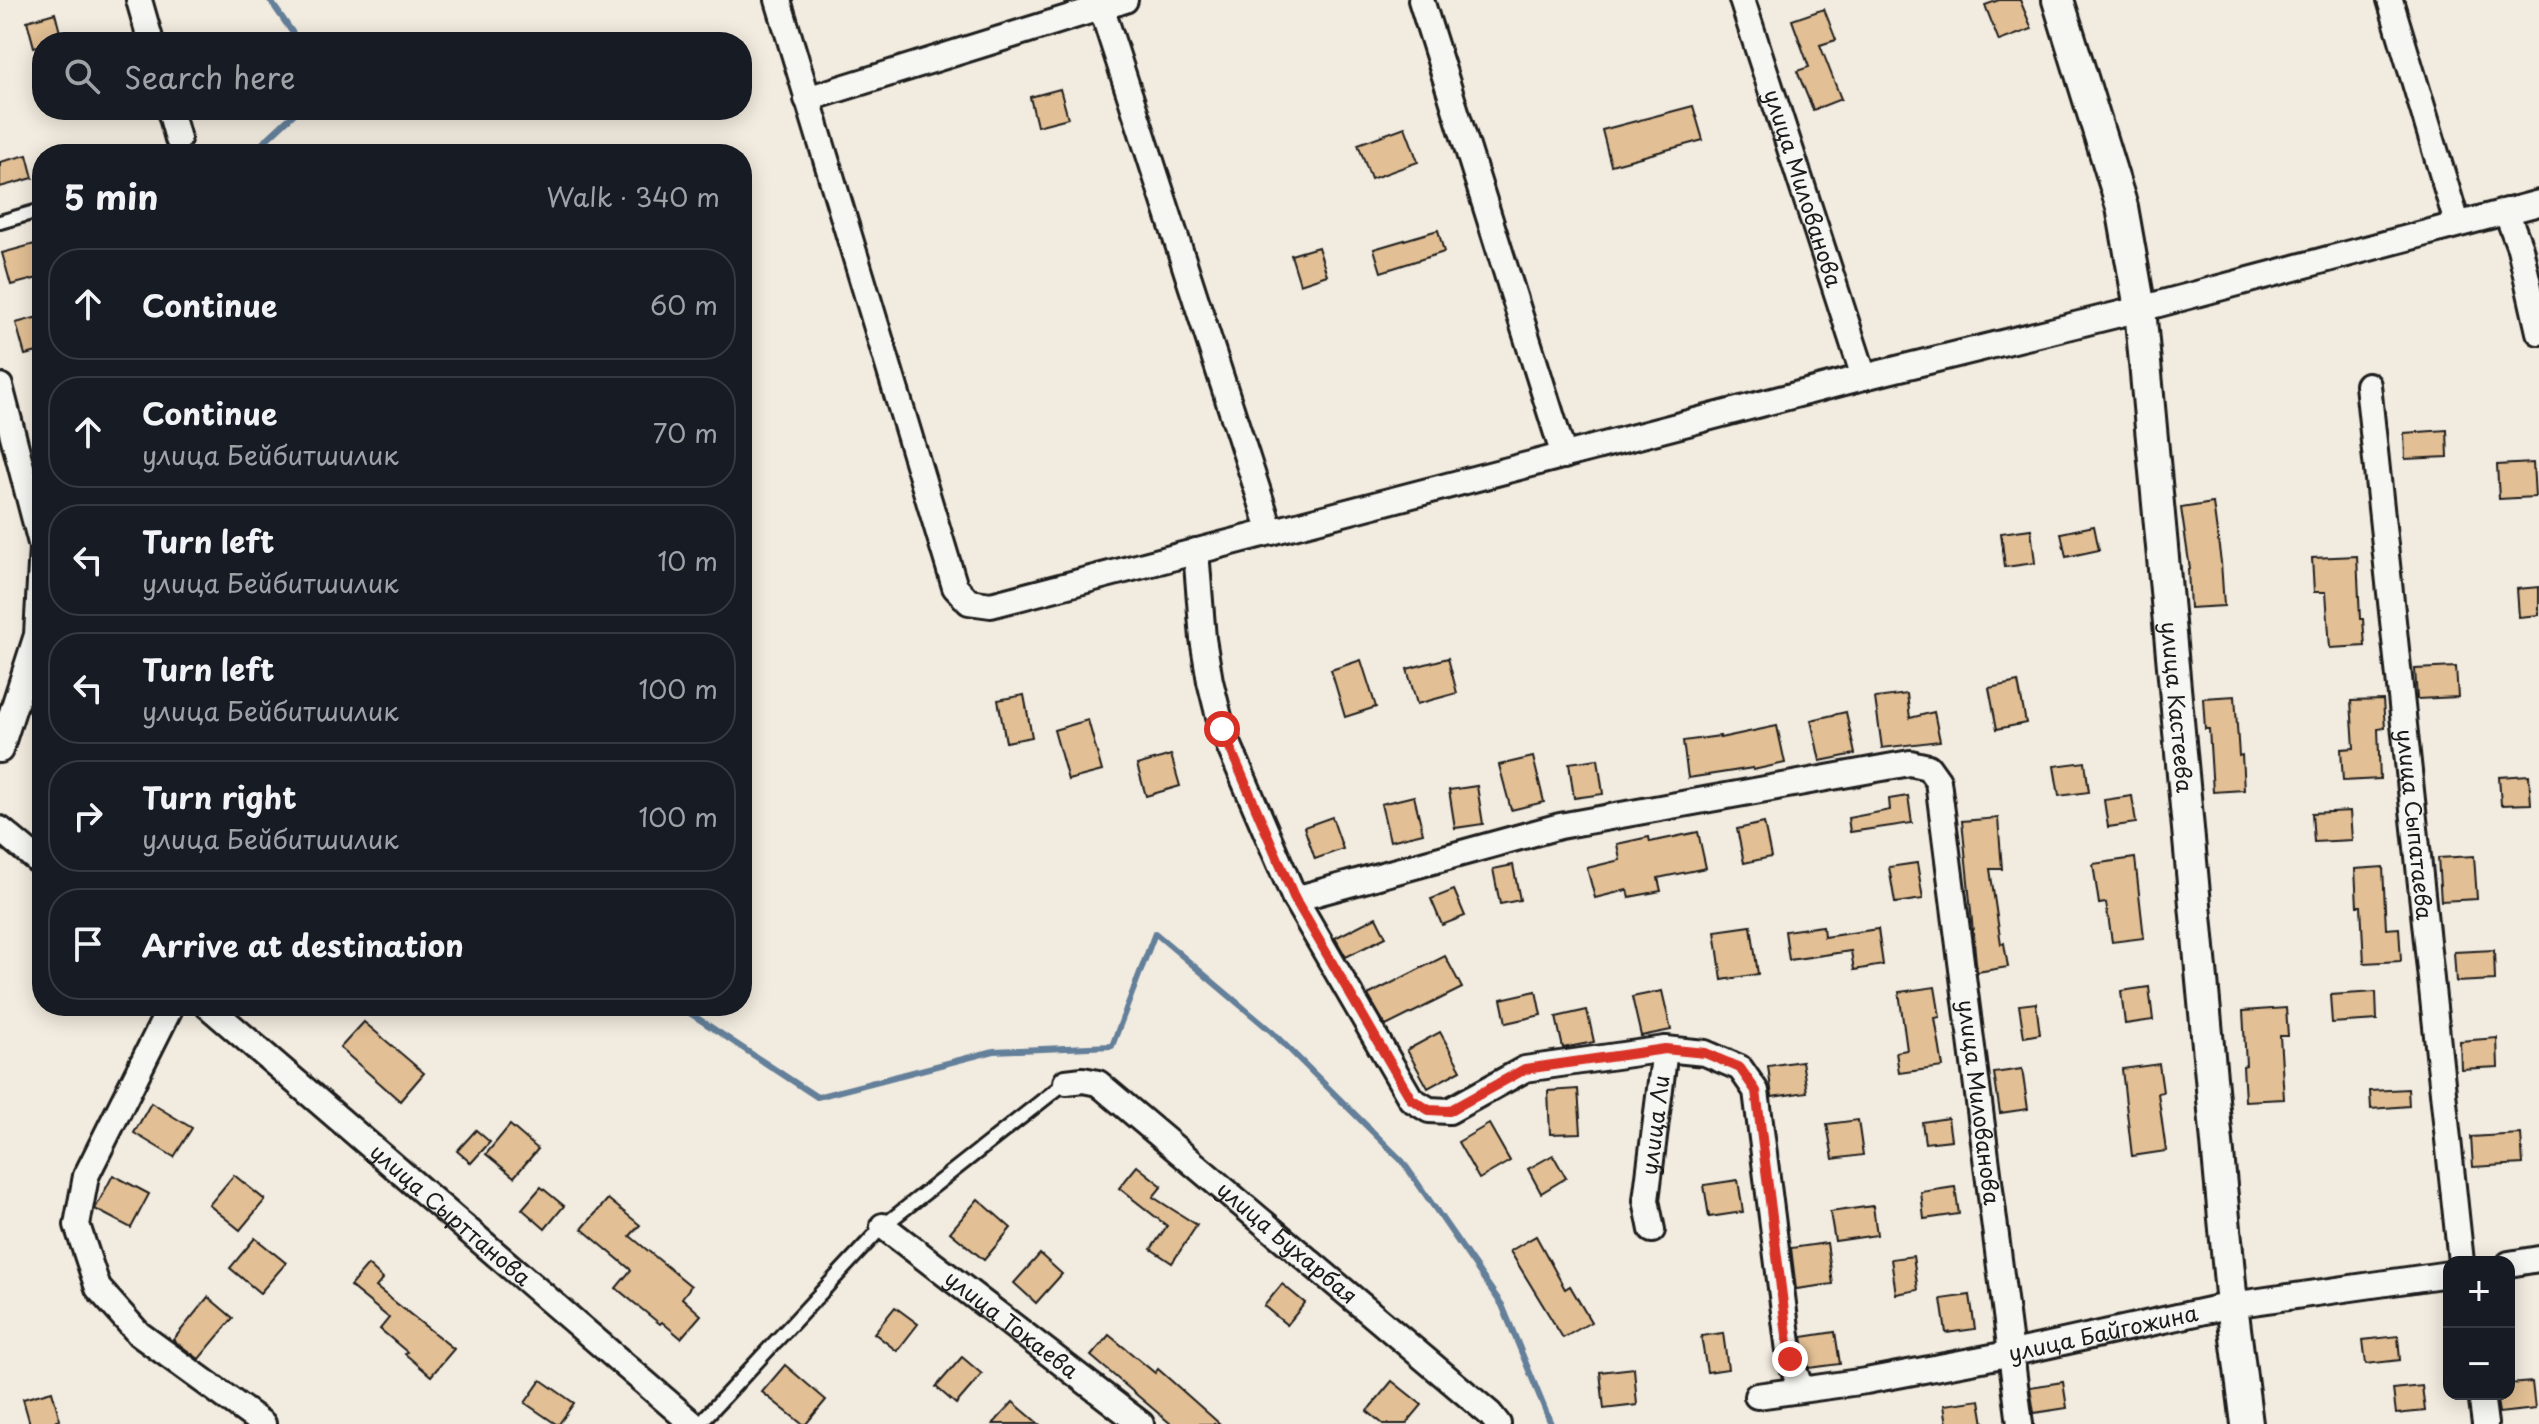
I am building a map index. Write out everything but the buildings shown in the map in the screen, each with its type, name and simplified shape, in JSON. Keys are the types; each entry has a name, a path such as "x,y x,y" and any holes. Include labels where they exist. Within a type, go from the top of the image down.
{"street":[{"path":"139,0 148,32"},
{"path":"778,0 955,587 969,602 991,605 2539,203"},
{"path":"807,99 1100,4 1125,0"},
{"path":"1421,0 1564,456"},
{"name":"улица Милованова","path":"1742,0 1864,377"},
{"name":"улица Кастеева","path":"2058,0 2122,207 2140,309 2232,1305 2247,1424"},
{"path":"2390,0 2457,223"},
{"path":"1100,4 1271,532"},
{"path":"172,120 175,143"},
{"path":"2506,211 2520,248 2538,322"},
{"name":"улица Сыпатаева","path":"2368,385 2460,1256"},
{"path":"0,386 32,509"},
{"path":"1196,551 1203,639 1222,729 1295,899 1411,1099 1429,1110 1449,1111 1525,1069 1665,1049 1705,1053 1740,1068 1756,1091 1790,1359 1801,1389"},
{"path":"0,750 32,651"},
{"name":"улица Милованова","path":"1295,899 1560,826 1910,763 1928,767 1938,781 2020,1424"},
{"path":"0,829 32,856"},
{"path":"166,1016 86,1176 77,1225 98,1288 139,1334 263,1424"},
{"name":"улица Сырттанова","path":"220,1016 696,1424"},
{"name":"улица Ли","path":"1652,1230 1636,1205 1665,1049"},
{"name":"улица Бухарбая","path":"1066,1082 1083,1080 1098,1083 1393,1330 1498,1424"},
{"name":"улица Токаева","path":"883,1226 1141,1424"},
{"path":"2515,1263 2539,1259"},
{"name":"улица Байгожина","path":"1757,1396 1866,1381 2013,1353 2232,1305 2443,1275"},
{"path":"2482,1400 2485,1424"}],"lane":[{"path":"0,222 32,213"},
{"path":"696,1424 883,1226 1066,1082"}],"waterway":[{"path":"270,0 292,32"},
{"path":"262,144 287,120"},
{"path":"694,1016 817,1097 994,1051 1112,1046 1155,933 1272,1032 1403,1162 1502,1305 1551,1424"}],"route":[{"path":"1222,729 1295,899 1411,1099 1429,1110 1449,1111 1525,1069 1665,1049 1705,1053 1740,1068 1756,1091 1790,1359"}]}
